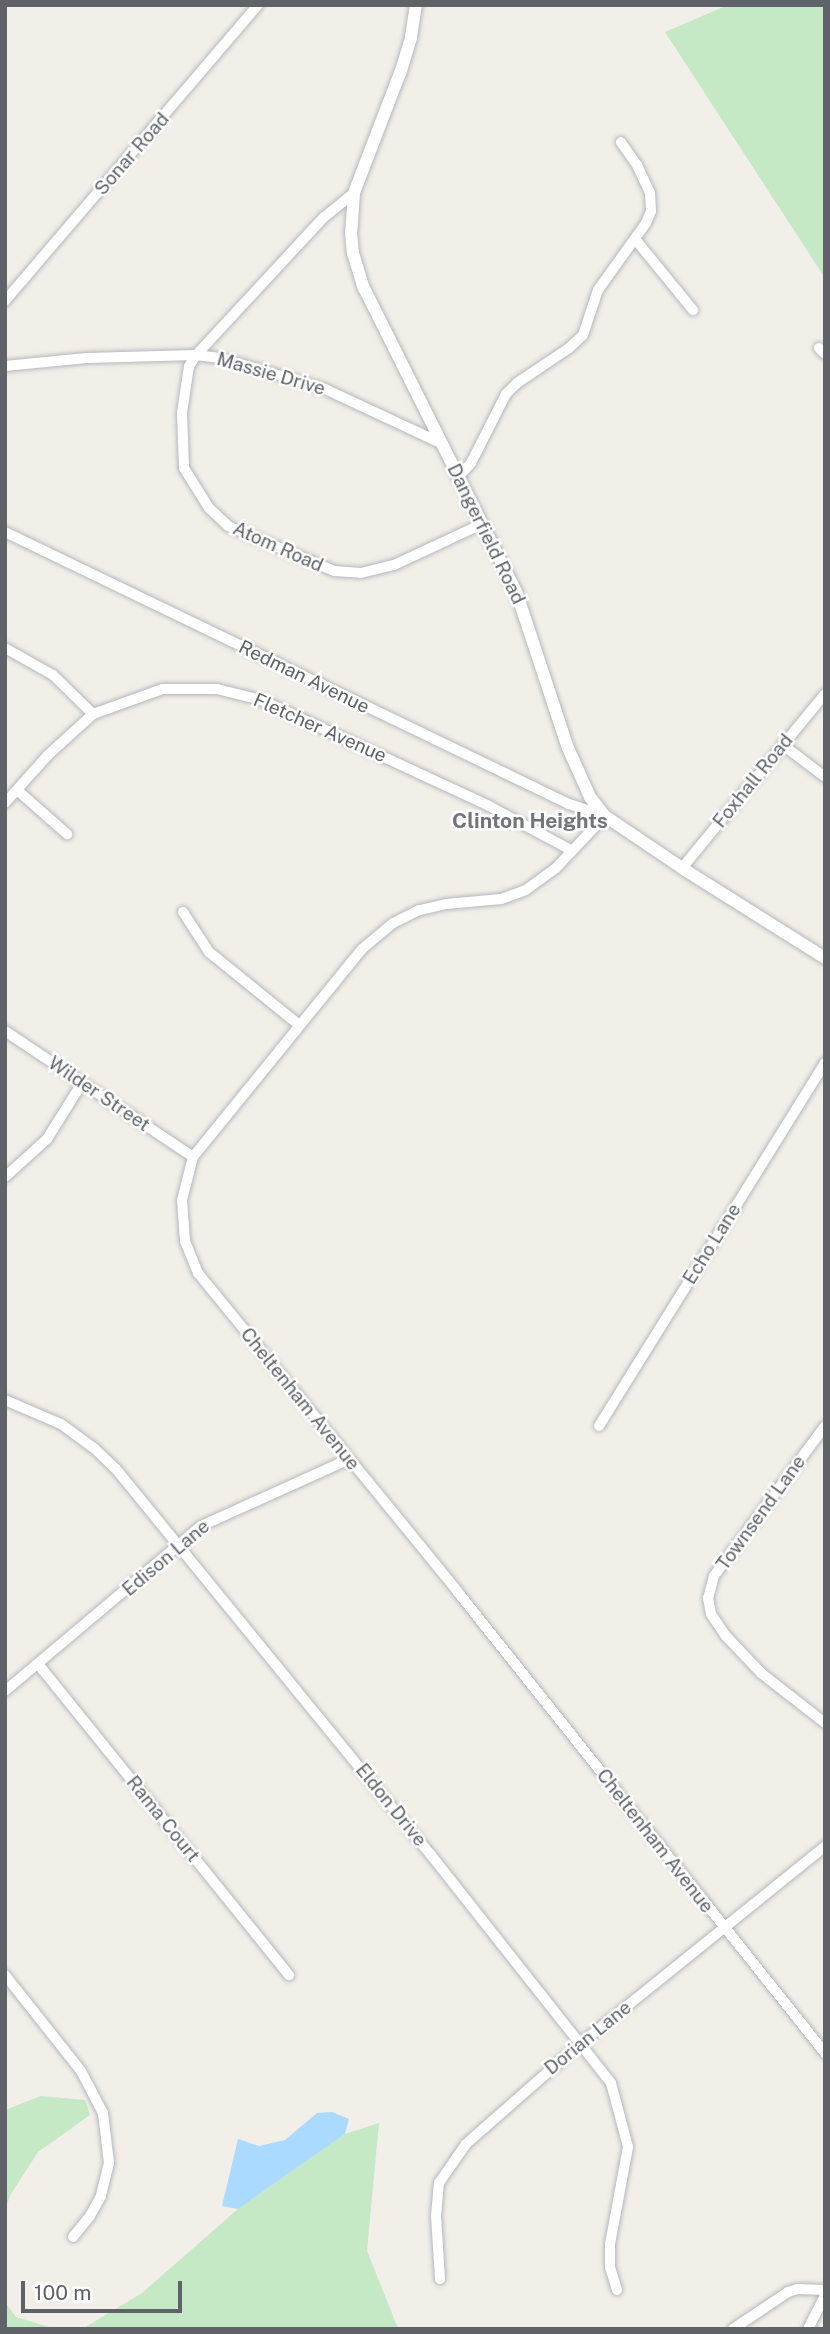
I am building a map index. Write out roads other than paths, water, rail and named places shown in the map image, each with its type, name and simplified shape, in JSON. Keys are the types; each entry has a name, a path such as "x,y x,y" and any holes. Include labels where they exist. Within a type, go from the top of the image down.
{"street":[{"name":"Sonar Road","path":"5,301 258,5"},
{"name":"Dangerfield Road","path":"416,5 411,38 400,73 354,193 351,232 358,270 530,624 577,773 605,816 825,958"},
{"path":"458,477 471,463 506,394 583,335 598,290 650,216 652,202 645,178 621,142"},
{"name":"Atom Road","path":"354,193 324,217 196,355 189,366 182,414 184,468 209,508 228,526 318,565 346,573 394,565 482,524"},
{"path":"635,239 693,310"},
{"name":"Massie Drive","path":"5,366 87,358 196,355 239,362 325,389 441,443"},
{"name":"Redman Avenue","path":"5,532 569,804 605,816"},
{"path":"5,648 53,676 93,714"},
{"name":"Fletcher Avenue","path":"5,803 70,733 93,714 163,690 187,687 238,693 261,700 429,777 542,832 571,850"},
{"name":"Foxhall Road","path":"682,868 825,694"},
{"path":"783,745 825,777"},
{"path":"17,790 67,834"},
{"name":"Cheltenham Avenue","path":"605,816 545,877 515,895 419,910 393,923 362,949 193,1157 187,1170 182,1200 183,1231 191,1260 347,1460 457,1591 825,2053"},
{"path":"183,912 209,952 299,1025"},
{"name":"Wilder Street","path":"5,1031 193,1157"},
{"name":"Echo Lane","path":"599,1426 825,1063"},
{"path":"5,1177 47,1139 82,1083"},
{"name":"Eldon Drive","path":"5,1400 43,1413 85,1440 110,1464 179,1545 611,2083 628,2147 610,2244 610,2267 617,2290"},
{"name":"Townsend Lane","path":"825,1426 714,1576 708,1598 711,1614 726,1636 761,1673 825,1723"},
{"name":"Edison Lane","path":"5,1691 201,1526 220,1515 347,1460"},
{"name":"Rama Court","path":"38,1664 289,1975"},
{"name":"Dorian Lane","path":"440,2279 436,2216 439,2183 466,2144 580,2044 825,1846"},
{"path":"5,1975 81,2071 103,2113 109,2163 101,2196 74,2237"},
{"path":"733,2329 792,2290 825,2290"},
{"path":"808,2329 825,2296"}],"water":[{"path":"332,2112 349,2119 345,2134 238,2209 222,2206 238,2139 259,2146 285,2140 317,2113"}],"district":[{"name":"Clinton Heights","path":"530,821"}]}
